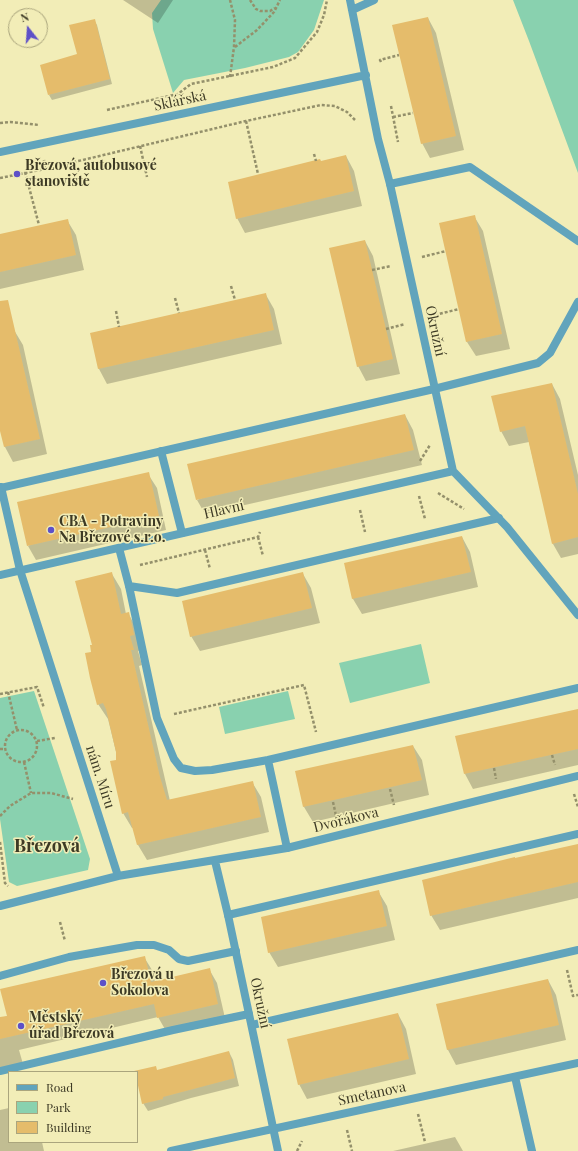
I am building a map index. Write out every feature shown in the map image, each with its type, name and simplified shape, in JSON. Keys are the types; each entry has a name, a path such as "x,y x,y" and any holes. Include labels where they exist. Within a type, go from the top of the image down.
{"street":[{"name":"Okružní","path":"350,0 378,140 390,184 453,471"},
{"path":"352,10 374,0"},
{"name":"Sklářská","path":"0,152 366,75"},
{"path":"390,184 470,167 578,241"},
{"path":"1,488 434,389 538,363 550,353 578,302"},
{"path":"161,451 182,533"},
{"path":"453,471 499,518 578,615"},
{"name":"Hlavní","path":"0,575 453,471"},
{"name":"nám. Míru","path":"1,488 20,570 118,876"},
{"path":"129,586 177,593 499,518"},
{"path":"119,548 125,568 157,718 174,758 181,768 195,771 212,770 268,760 578,688"},
{"path":"268,760 287,848"},
{"name":"Dvořákova","path":"118,876 287,848 578,776"},
{"path":"228,915 578,834"},
{"name":"Okružní","path":"215,860 250,1014 278,1151"},
{"path":"0,906 118,876"},
{"path":"0,976 69,957 137,945 154,945 169,950 179,959 188,961 236,951"},
{"path":"252,1025 578,950"},
{"path":"0,1071 174,1030 250,1014"},
{"name":"Smetanova","path":"171,1151 578,1063"},
{"path":"515,1077 532,1151"}],"path":[{"path":"230,0 235,20 234,47 230,77"},
{"path":"250,0 256,9 260,11 270,11 278,5"},
{"path":"234,47 257,30 278,5 280,0"},
{"path":"101,112 178,94 191,84 273,68 295,58 317,32 324,15 327,0"},
{"path":"0,178 46,169 246,121 321,105 335,106 347,112 359,125"},
{"path":"393,117 413,113"},
{"path":"246,121 258,174"},
{"path":"0,123 10,122 39,126 47,124"},
{"path":"140,146 147,177"},
{"path":"314,154 316,161"},
{"path":"25,172 39,225"},
{"path":"422,257 446,251"},
{"path":"372,270 397,264"},
{"path":"231,286 234,300"},
{"path":"175,298 178,313"},
{"path":"434,316 459,309"},
{"path":"116,311 119,327"},
{"path":"386,329 411,323"},
{"path":"435,492 452,500 479,522"},
{"path":"125,568 258,537 262,528"},
{"path":"157,718 304,685 320,747"},
{"path":"0,694 37,687 45,709"},
{"path":"8,692 17,730"},
{"path":"17,730 27,730 32,733 37,741 37,751 34,757 24,762 13,761 5,749 5,741 8,736 17,730"},
{"path":"52,731 57,746"},
{"path":"37,741 55,738"},
{"path":"0,749 5,749"},
{"path":"552,755 556,770"},
{"path":"24,762 31,793"},
{"path":"494,768 497,783"},
{"path":"390,789 394,807"},
{"path":"71,791 76,805"},
{"path":"573,791 578,807"},
{"path":"0,816 10,806 31,793 51,793 73,798"},
{"path":"333,802 337,820"},
{"path":"387,809 402,805"},
{"path":"331,822 344,818"},
{"path":"0,842 5,883 10,890"},
{"path":"564,954 573,996 578,995"},
{"path":"418,1113 425,1142"},
{"path":"347,1129 352,1151"}],"green space":[{"path":"161,0 324,0 314,30 298,52 289,57 245,68 184,80 173,93 153,29 152,13"},
{"path":"513,0 578,0 578,173 529,41"},
{"path":"421,644 430,683 350,703 339,663"},
{"path":"34,691 90,859 88,870 17,886 9,882 0,819 0,698"},
{"path":"288,691 295,719 225,734 219,707"}],"building":[{"path":"428,17 456,136 421,144 392,25"},
{"path":"95,19 110,79 48,95 40,65 77,54 69,25"},
{"path":"346,155 354,191 236,219 228,182 320,159 321,161"},
{"path":"475,215 502,334 466,342 439,223"},
{"path":"68,219 76,255 0,272 0,234"},
{"path":"365,240 393,359 357,367 329,248"},
{"path":"266,293 274,330 98,369 90,333"},
{"path":"8,300 40,439 4,447 0,431 0,301"},
{"path":"552,383 578,494 578,537 552,544 525,426 500,432 491,396"},
{"path":"405,414 414,450 196,500 187,464"},
{"path":"149,472 159,516 27,546 17,502"},
{"path":"462,536 471,572 352,599 344,563"},
{"path":"112,572 121,614 129,612 134,635 130,636 134,650 131,650 160,777 167,800 253,781 261,817 137,845 128,812 122,814 110,761 116,760 116,752 106,709 103,703 97,705 90,678 85,653 91,652 90,645 92,645 75,581"},
{"path":"303,572 312,608 190,637 182,601"},
{"path":"578,709 578,749 464,774 455,736"},
{"path":"413,745 422,780 303,807 295,771"},
{"path":"578,844 578,882 430,916 422,880 515,857"},
{"path":"379,890 387,926 268,953 261,917"},
{"path":"145,956 151,982 210,968 218,1004 157,1018 154,1004 0,1039 0,1017 7,1016 0,989"},
{"path":"548,979 559,1025 447,1050 436,1004"},
{"path":"398,1013 409,1059 298,1085 287,1039"},
{"path":"229,1051 235,1078 142,1104 138,1086 138,1071 134,1071 156,1066 157,1070"}],"place":[{"name":"Březová, autobusové stanoviště","path":"17,174"},
{"name":"CBA - Potraviny Na Březové s.r.o.","path":"51,530"},
{"name":"Březová u Sokolova","path":"103,983"},
{"name":"Městský úřad Březová","path":"21,1026"}],"district":[{"name":"Březová","path":"47,846"}]}
